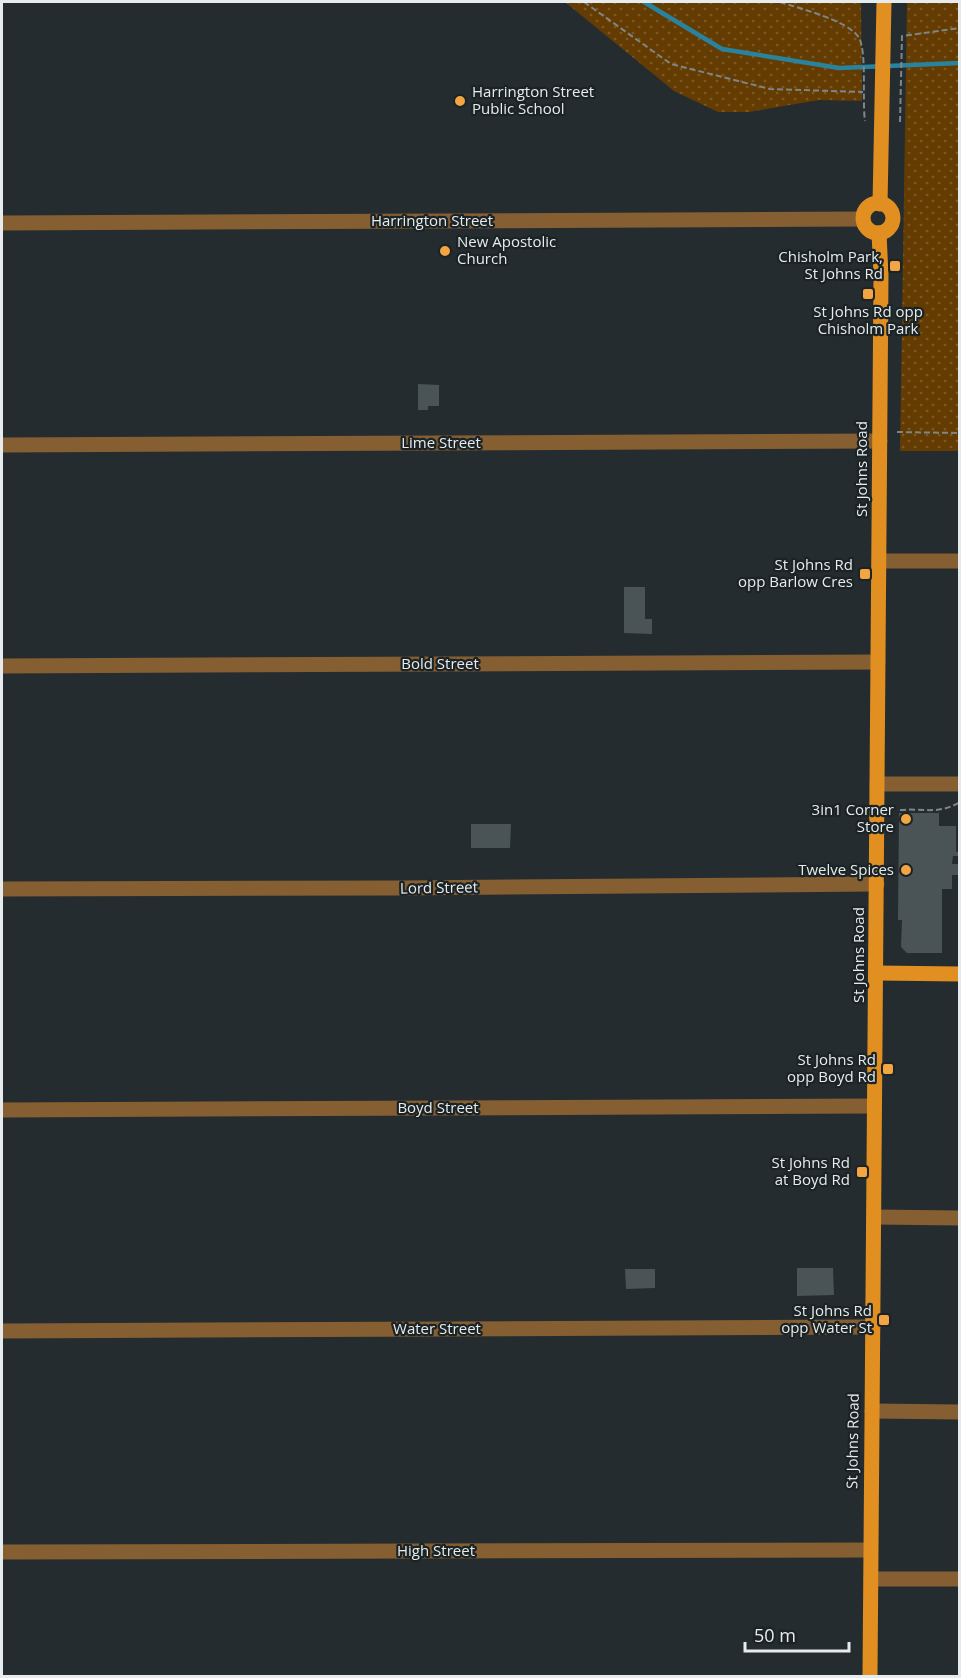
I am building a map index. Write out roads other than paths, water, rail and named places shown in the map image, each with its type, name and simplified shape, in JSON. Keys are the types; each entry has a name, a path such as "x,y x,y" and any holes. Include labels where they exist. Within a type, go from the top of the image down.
{"main road":[{"path":"880,204 884,2"},
{"path":"880,204 888,208 892,217 890,226 879,233 866,228 863,219 868,207 880,204"},
{"name":"St Johns Road","path":"870,1677 880,561 881,275 879,233"},
{"path":"877,973 960,974"}],"street":[{"name":"Harrington Street","path":"2,223 863,219"},
{"name":"Lime Street","path":"2,445 880,441"},
{"path":"880,561 960,561"},
{"name":"Bold Street","path":"2,666 878,662"},
{"path":"877,784 960,784"},
{"name":"Lord Street","path":"2,889 877,884"},
{"name":"Boyd Street","path":"2,1110 874,1106"},
{"path":"873,1217 960,1218"},
{"name":"Water Street","path":"2,1331 873,1327"},
{"path":"872,1411 960,1412"},
{"name":"High Street","path":"2,1552 870,1550"},
{"path":"871,1579 960,1579"}],"waterway":[{"path":"644,2 722,49 839,68 960,63"}],"place":[{"name":"Harrington Street Public School","path":"460,101"},
{"name":"New Apostolic Church","path":"445,251"},
{"name":"Chisholm Park, St Johns Rd","path":"895,266"},
{"name":"St Johns Rd opp Chisholm Park","path":"868,294"},
{"name":"St Johns Rd opp Barlow Cres","path":"865,574"},
{"name":"3in1 Corner Store","path":"906,819"},
{"name":"Twelve Spices","path":"906,870"},
{"name":"St Johns Rd opp Boyd Rd","path":"888,1069"},
{"name":"St Johns Rd at Boyd Rd","path":"862,1172"},
{"name":"St Johns Rd opp Water St","path":"884,1320"}]}
